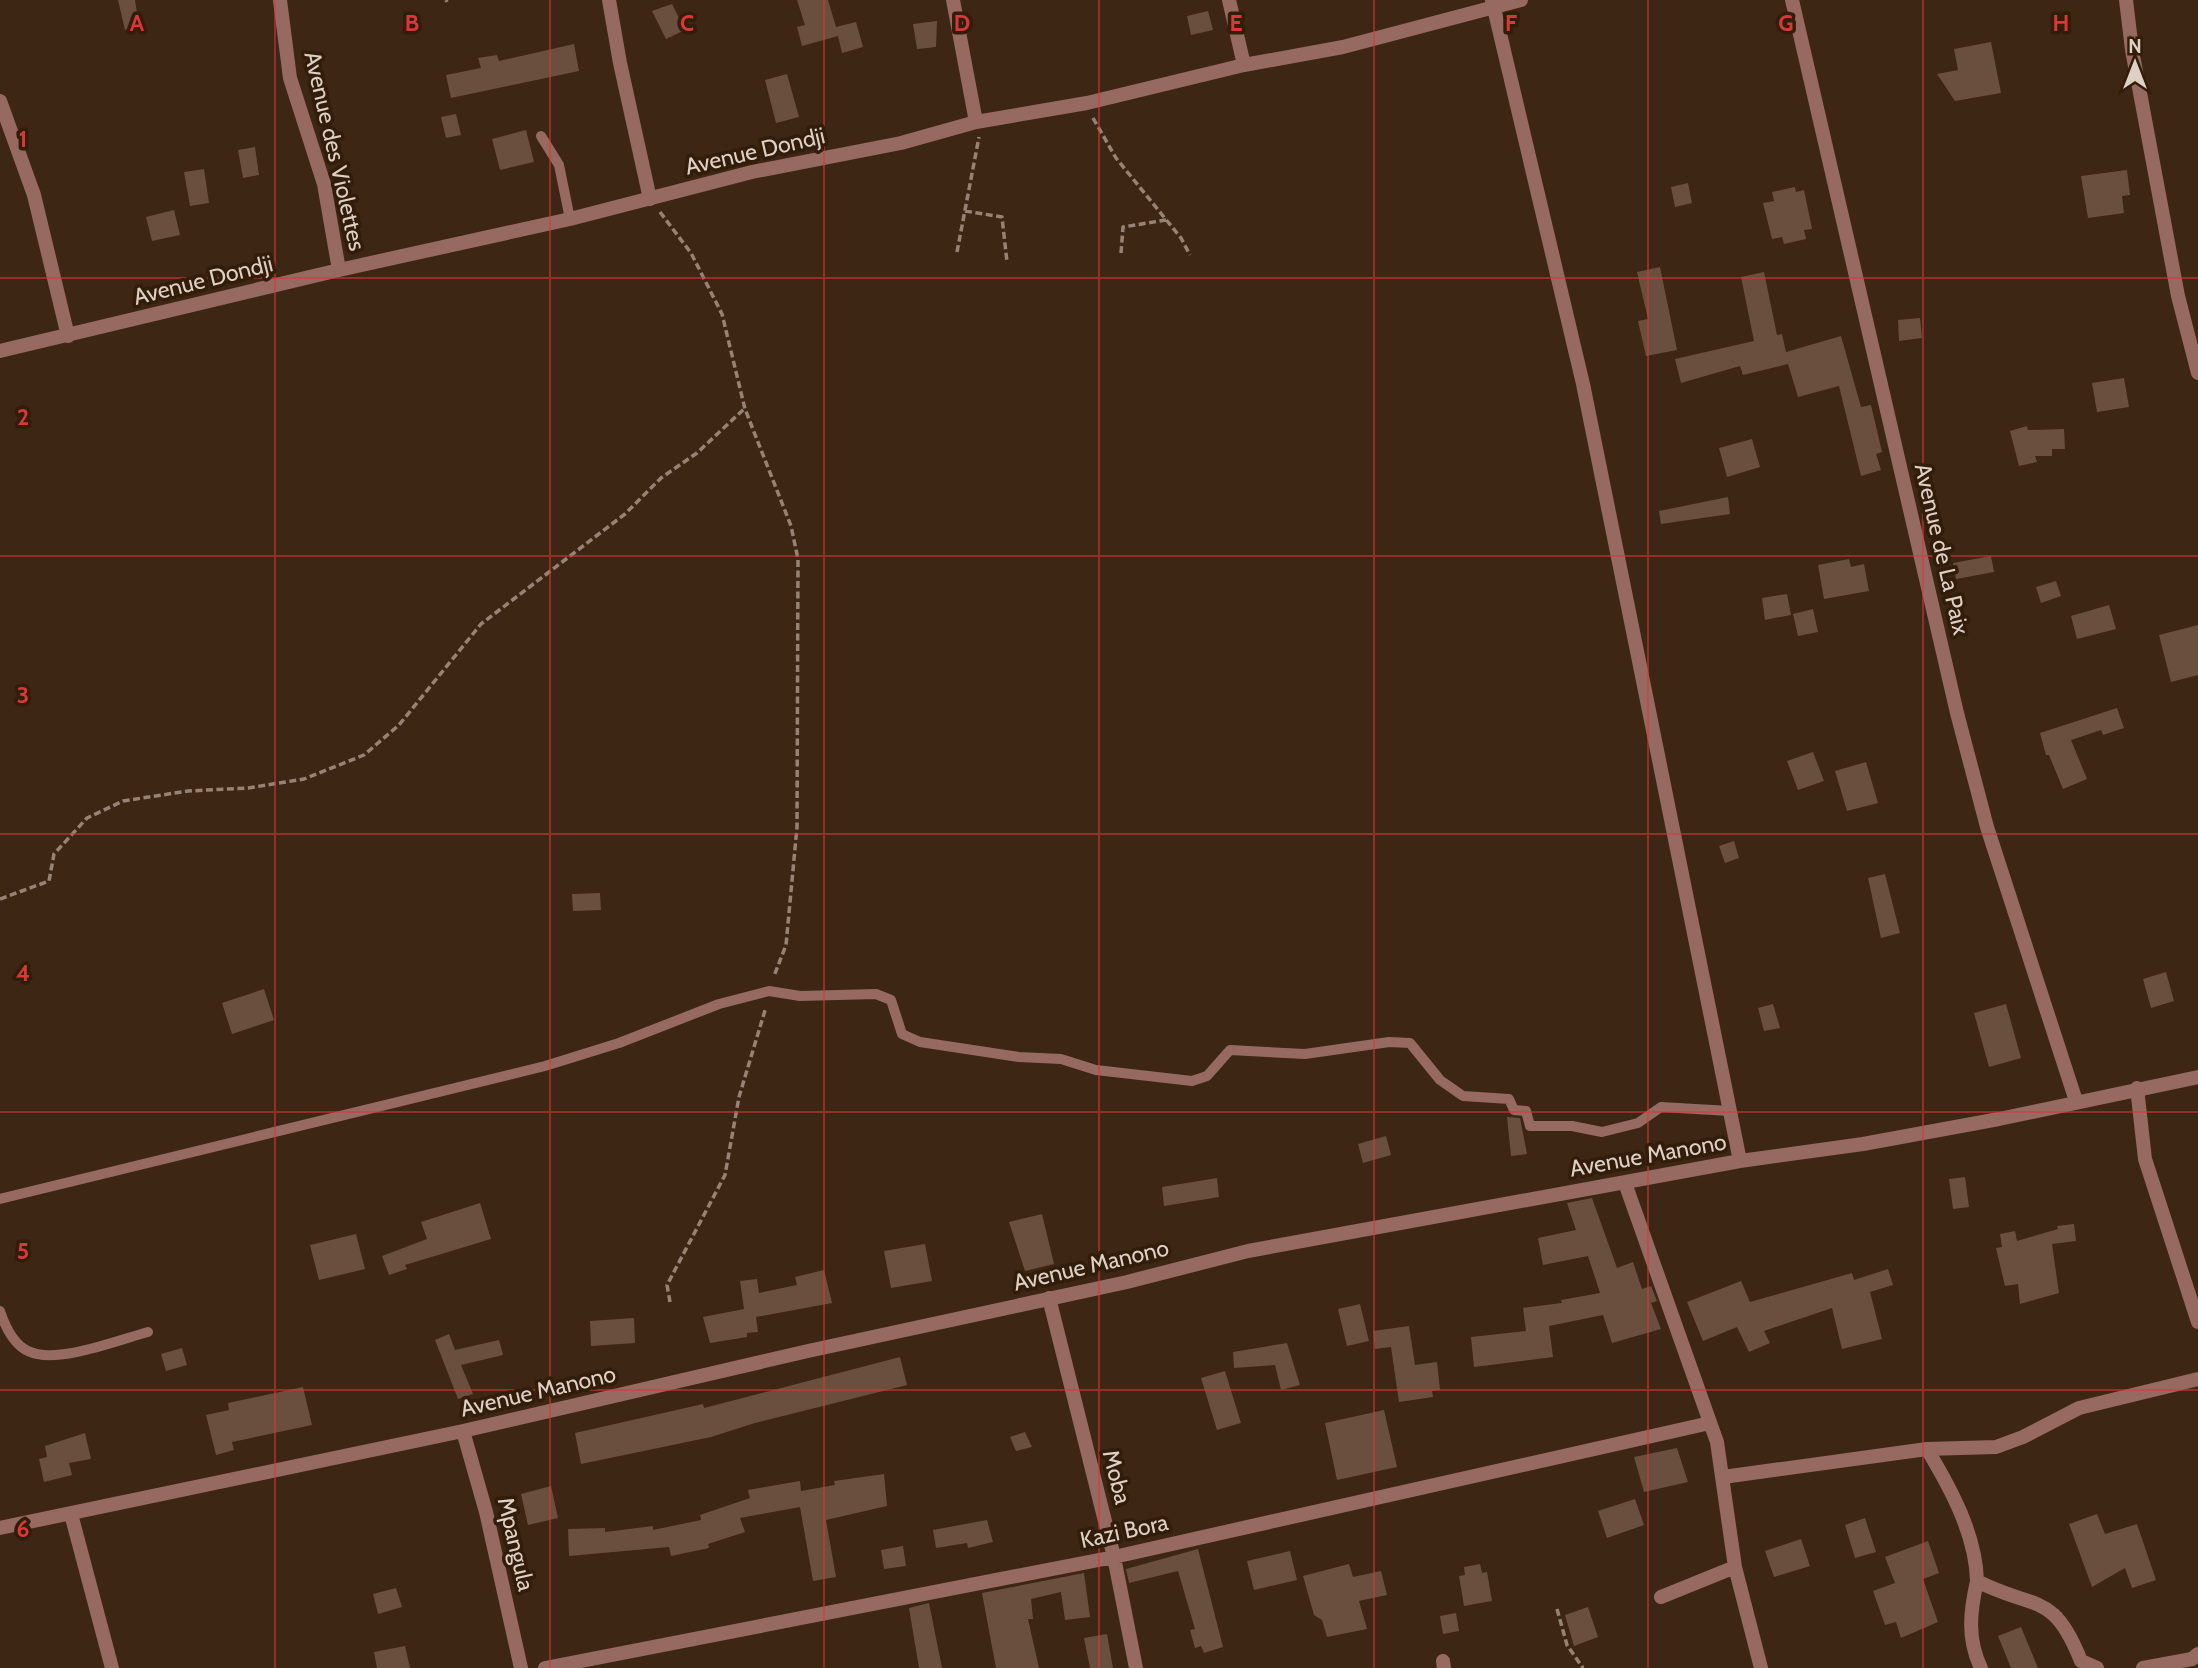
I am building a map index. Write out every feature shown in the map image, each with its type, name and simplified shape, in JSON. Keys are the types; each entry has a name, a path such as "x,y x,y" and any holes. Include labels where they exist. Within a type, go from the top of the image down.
{"street":[{"name":"Avenue des Violettes","path":"280,0 290,78 324,184 334,223 340,270"},
{"path":"609,0 650,199"},
{"path":"953,0 976,122"},
{"path":"1228,0 1244,65"},
{"name":"Avenue Dondji","path":"0,351 976,122 1087,103 1244,65 1394,35 1492,3 1521,0"},
{"name":"Avenue de La Paix","path":"1792,0 1957,713 1987,827 2076,1101"},
{"path":"2126,0 2132,50 2176,283 2198,373"},
{"path":"1492,3 1583,384 1740,1161"},
{"path":"0,100 34,195 68,337"},
{"name":"Avenue Manono","path":"0,1528 463,1431 1128,1282 1248,1251 1740,1161 1863,1144 1999,1119 2198,1076"},
{"path":"2137,1088 2145,1159 2198,1322"},
{"path":"1625,1183 1710,1423 1723,1477 1735,1567 1761,1668"},
{"name":"Moba","path":"1049,1298 1114,1557 1136,1668"},
{"path":"1723,1477 1927,1449 1996,1447 2023,1437 2079,1408 2198,1379"},
{"name":"Kazi Bora","path":"545,1668 1114,1557 1710,1423"},
{"name":"Mpangula","path":"463,1431 486,1512 521,1668"},
{"path":"1927,1449 1950,1488 1977,1556 1977,1581 1970,1612 1972,1640 1981,1668"},
{"path":"71,1514 112,1668"},
{"path":"1661,1597 1735,1567"},
{"path":"1977,1581 1996,1591 2039,1603 2056,1613 2070,1633 2081,1661 2097,1668"},
{"path":"2143,1668 2192,1659 2198,1654"}],"lane":[{"path":"541,136 559,165 570,219"},
{"path":"0,1199 545,1066 618,1043 719,1004 769,991 800,996 876,994 891,1000 902,1034 920,1042 1019,1057 1061,1059 1096,1070 1179,1080 1192,1081 1207,1076 1230,1050 1240,1048 1305,1054 1389,1042 1410,1043 1440,1080 1463,1096 1509,1099 1514,1110 1527,1111 1530,1126 1572,1125 1602,1132 1638,1124 1661,1107 1730,1111"},
{"path":"0,1311 7,1331 28,1351 59,1355 148,1332"}],"path":[{"path":"1087,103 1116,158 1166,220 1190,255"},
{"path":"957,251 980,142 976,122"},
{"path":"650,199 691,253 722,314 745,409 791,526 798,559 797,827 793,893 786,944 769,991 760,1033 739,1097 726,1175 667,1285 670,1303"},
{"path":"965,211 1002,216 1007,262"},
{"path":"1121,253 1123,227 1166,220"},
{"path":"0,899 49,881 54,853 87,818 123,801 188,791 248,789 304,779 364,755 399,725 481,624 625,514 661,478 697,453 745,409"},
{"path":"1557,1609 1567,1645 1583,1668"}],"building":[{"path":"118,0 135,0 139,26 125,30"},
{"path":"797,0 828,0 836,27 856,22 863,47 842,53 838,36 802,46 797,27 805,25"},
{"path":"672,4 685,30 666,39 652,11"},
{"path":"1208,11 1213,30 1191,35 1187,16"},
{"path":"937,21 936,47 917,49 913,24"},
{"path":"1991,42 2001,93 1955,101 1937,74 1958,70 1954,49"},
{"path":"574,44 579,71 451,98 446,75 481,68 478,58 497,55 499,61"},
{"path":"787,74 799,117 776,123 765,80"},
{"path":"456,114 461,135 446,138 441,117"},
{"path":"526,130 534,162 500,170 492,139"},
{"path":"255,147 259,175 243,178 238,150"},
{"path":"204,169 209,203 190,206 184,172"},
{"path":"2127,170 2130,195 2122,196 2124,213 2088,218 2081,176"},
{"path":"1688,183 1692,203 1675,207 1671,187"},
{"path":"1795,187 1796,192 1804,190 1812,229 1804,230 1806,239 1784,244 1782,237 1772,239 1763,203 1774,201 1772,192"},
{"path":"174,210 180,235 152,241 146,217"},
{"path":"1660,267 1677,350 1646,356 1638,321 1648,319 1637,272"},
{"path":"1764,272 1777,335 1782,334 1786,352 1841,336 1861,407 1871,405 1882,452 1876,454 1881,470 1861,476 1839,386 1798,397 1788,364 1743,375 1740,366 1681,383 1675,359 1754,341 1741,277"},
{"path":"1920,318 1922,338 1899,341 1898,320"},
{"path":"2124,378 2129,407 2097,412 2092,383"},
{"path":"2027,426 2028,430 2064,429 2065,449 2052,449 2052,456 2035,456 2037,462 2019,466 2010,431"},
{"path":"1752,439 1760,467 1727,477 1719,448"},
{"path":"1728,497 1730,514 1661,524 1659,511"},
{"path":"1991,556 1994,572 1956,579 1953,563"},
{"path":"1849,559 1851,567 1864,564 1869,591 1824,599 1818,565"},
{"path":"2056,581 2061,596 2041,603 2036,587"},
{"path":"1787,594 1791,615 1765,620 1762,598"},
{"path":"2109,605 2116,629 2077,639 2071,616"},
{"path":"1813,609 1818,632 1798,636 1793,614"},
{"path":"2198,625 2198,675 2171,682 2159,635"},
{"path":"2117,708 2124,728 2103,735 2101,730 2071,740 2087,779 2063,789 2049,755 2046,755 2040,733"},
{"path":"1813,752 1824,781 1798,790 1787,761"},
{"path":"1866,762 1878,803 1847,811 1835,771"},
{"path":"1734,841 1739,858 1725,863 1719,846"},
{"path":"1885,874 1900,933 1881,938 1868,878"},
{"path":"600,893 601,910 573,911 572,894"},
{"path":"2166,972 2174,1001 2151,1008 2143,979"},
{"path":"264,989 274,1020 232,1034 222,1003"},
{"path":"1773,1004 1780,1028 1764,1031 1758,1008"},
{"path":"2006,1004 2021,1058 1989,1067 1974,1013"},
{"path":"1507,1117 1520,1118 1527,1154 1511,1156"},
{"path":"1386,1136 1391,1155 1363,1163 1358,1144"},
{"path":"1965,1177 1969,1207 1953,1209 1949,1179"},
{"path":"1217,1178 1219,1197 1164,1206 1162,1187"},
{"path":"1592,1198 1617,1268 1633,1262 1642,1289 1651,1286 1657,1301 1651,1303 1661,1329 1612,1343 1603,1315 1549,1326 1553,1357 1474,1367 1471,1337 1526,1331 1523,1308 1562,1303 1561,1300 1600,1293 1588,1256 1543,1265 1538,1238 1576,1230 1567,1203"},
{"path":"480,1203 491,1239 405,1265 407,1269 389,1275 382,1256 427,1239 421,1222"},
{"path":"1042,1214 1054,1264 1025,1271 1009,1222"},
{"path":"2074,1224 2076,1241 2052,1244 2059,1293 2020,1304 2018,1284 2005,1286 1996,1248 2002,1247 2000,1234 2015,1231 2017,1241 2058,1229 2057,1226"},
{"path":"356,1234 365,1269 319,1280 310,1245"},
{"path":"925,1244 932,1281 891,1288 884,1251"},
{"path":"1888,1269 1893,1285 1870,1292 1882,1339 1842,1349 1832,1308 1764,1331 1770,1343 1749,1352 1737,1327 1703,1341 1687,1302 1741,1281 1750,1302 1852,1273 1854,1280"},
{"path":"824,1270 832,1303 756,1317 758,1332 747,1333 747,1337 710,1343 703,1317 744,1309 740,1281 757,1279 759,1293 797,1285 795,1277"},
{"path":"1360,1304 1369,1341 1347,1346 1338,1309"},
{"path":"634,1318 635,1343 591,1346 590,1321"},
{"path":"1409,1326 1415,1365 1437,1362 1440,1390 1432,1391 1433,1397 1399,1402 1391,1347 1375,1349 1373,1331"},
{"path":"449,1334 455,1350 499,1340 503,1355 461,1365 473,1394 458,1399 435,1340"},
{"path":"1287,1343 1300,1385 1281,1390 1275,1365 1234,1368 1233,1352"},
{"path":"182,1348 187,1365 166,1371 161,1354"},
{"path":"900,1357 907,1385 755,1423 711,1437 581,1464 575,1433 703,1404 704,1408"},
{"path":"1225,1371 1241,1423 1217,1430 1201,1378"},
{"path":"303,1387 312,1425 232,1442 234,1450 216,1455 206,1415 229,1410 228,1403"},
{"path":"1384,1410 1397,1467 1337,1480 1325,1423"},
{"path":"1025,1432 1032,1447 1016,1451 1010,1437"},
{"path":"85,1433 91,1459 69,1463 72,1475 44,1482 39,1459 47,1457 45,1446"},
{"path":"1677,1448 1688,1482 1644,1492 1634,1457"},
{"path":"884,1474 887,1506 826,1520 836,1577 813,1581 800,1507 740,1518 745,1532 708,1544 709,1548 671,1556 669,1547 569,1556 568,1529 605,1528 605,1532 653,1526 653,1530 701,1520 700,1515 750,1498 748,1490 800,1481 801,1491 835,1485 834,1481"},
{"path":"551,1486 558,1518 528,1525 521,1494"},
{"path":"1635,1499 1644,1525 1607,1538 1598,1511"},
{"path":"2097,1514 2105,1534 2137,1524 2156,1580 2132,1588 2125,1568 2092,1587 2069,1524"},
{"path":"1865,1518 1876,1552 1855,1558 1845,1525"},
{"path":"987,1520 993,1542 968,1548 967,1543 936,1548 933,1530"},
{"path":"1801,1539 1810,1566 1774,1577 1765,1551"},
{"path":"1928,1541 1939,1573 1923,1579 1938,1622 1901,1638 1896,1622 1885,1625 1873,1591 1895,1583 1885,1557"},
{"path":"903,1546 906,1566 884,1569 881,1550"},
{"path":"1198,1549 1223,1647 1204,1653 1201,1646 1195,1648 1190,1630 1195,1629 1178,1571 1129,1583 1126,1569"},
{"path":"1290,1551 1297,1580 1254,1590 1247,1561"},
{"path":"1349,1564 1353,1577 1381,1571 1387,1595 1359,1601 1367,1629 1327,1637 1322,1620 1314,1615 1303,1576"},
{"path":"1480,1564 1482,1573 1487,1572 1492,1601 1464,1606 1459,1576 1465,1575 1464,1567"},
{"path":"1084,1573 1090,1617 1065,1620 1061,1592 1031,1599 1033,1619 1028,1619 1039,1668 996,1668 982,1593"},
{"path":"396,1588 402,1607 378,1614 373,1594"},
{"path":"929,1603 942,1668 919,1668 909,1608"},
{"path":"1588,1607 1598,1637 1574,1646 1565,1615"},
{"path":"1456,1613 1459,1631 1443,1634 1440,1616"},
{"path":"2021,1627 2038,1668 2011,1668 1998,1636"},
{"path":"1107,1634 1113,1668 1090,1668 1084,1638"},
{"path":"405,1646 410,1668 377,1668 374,1652"}]}
